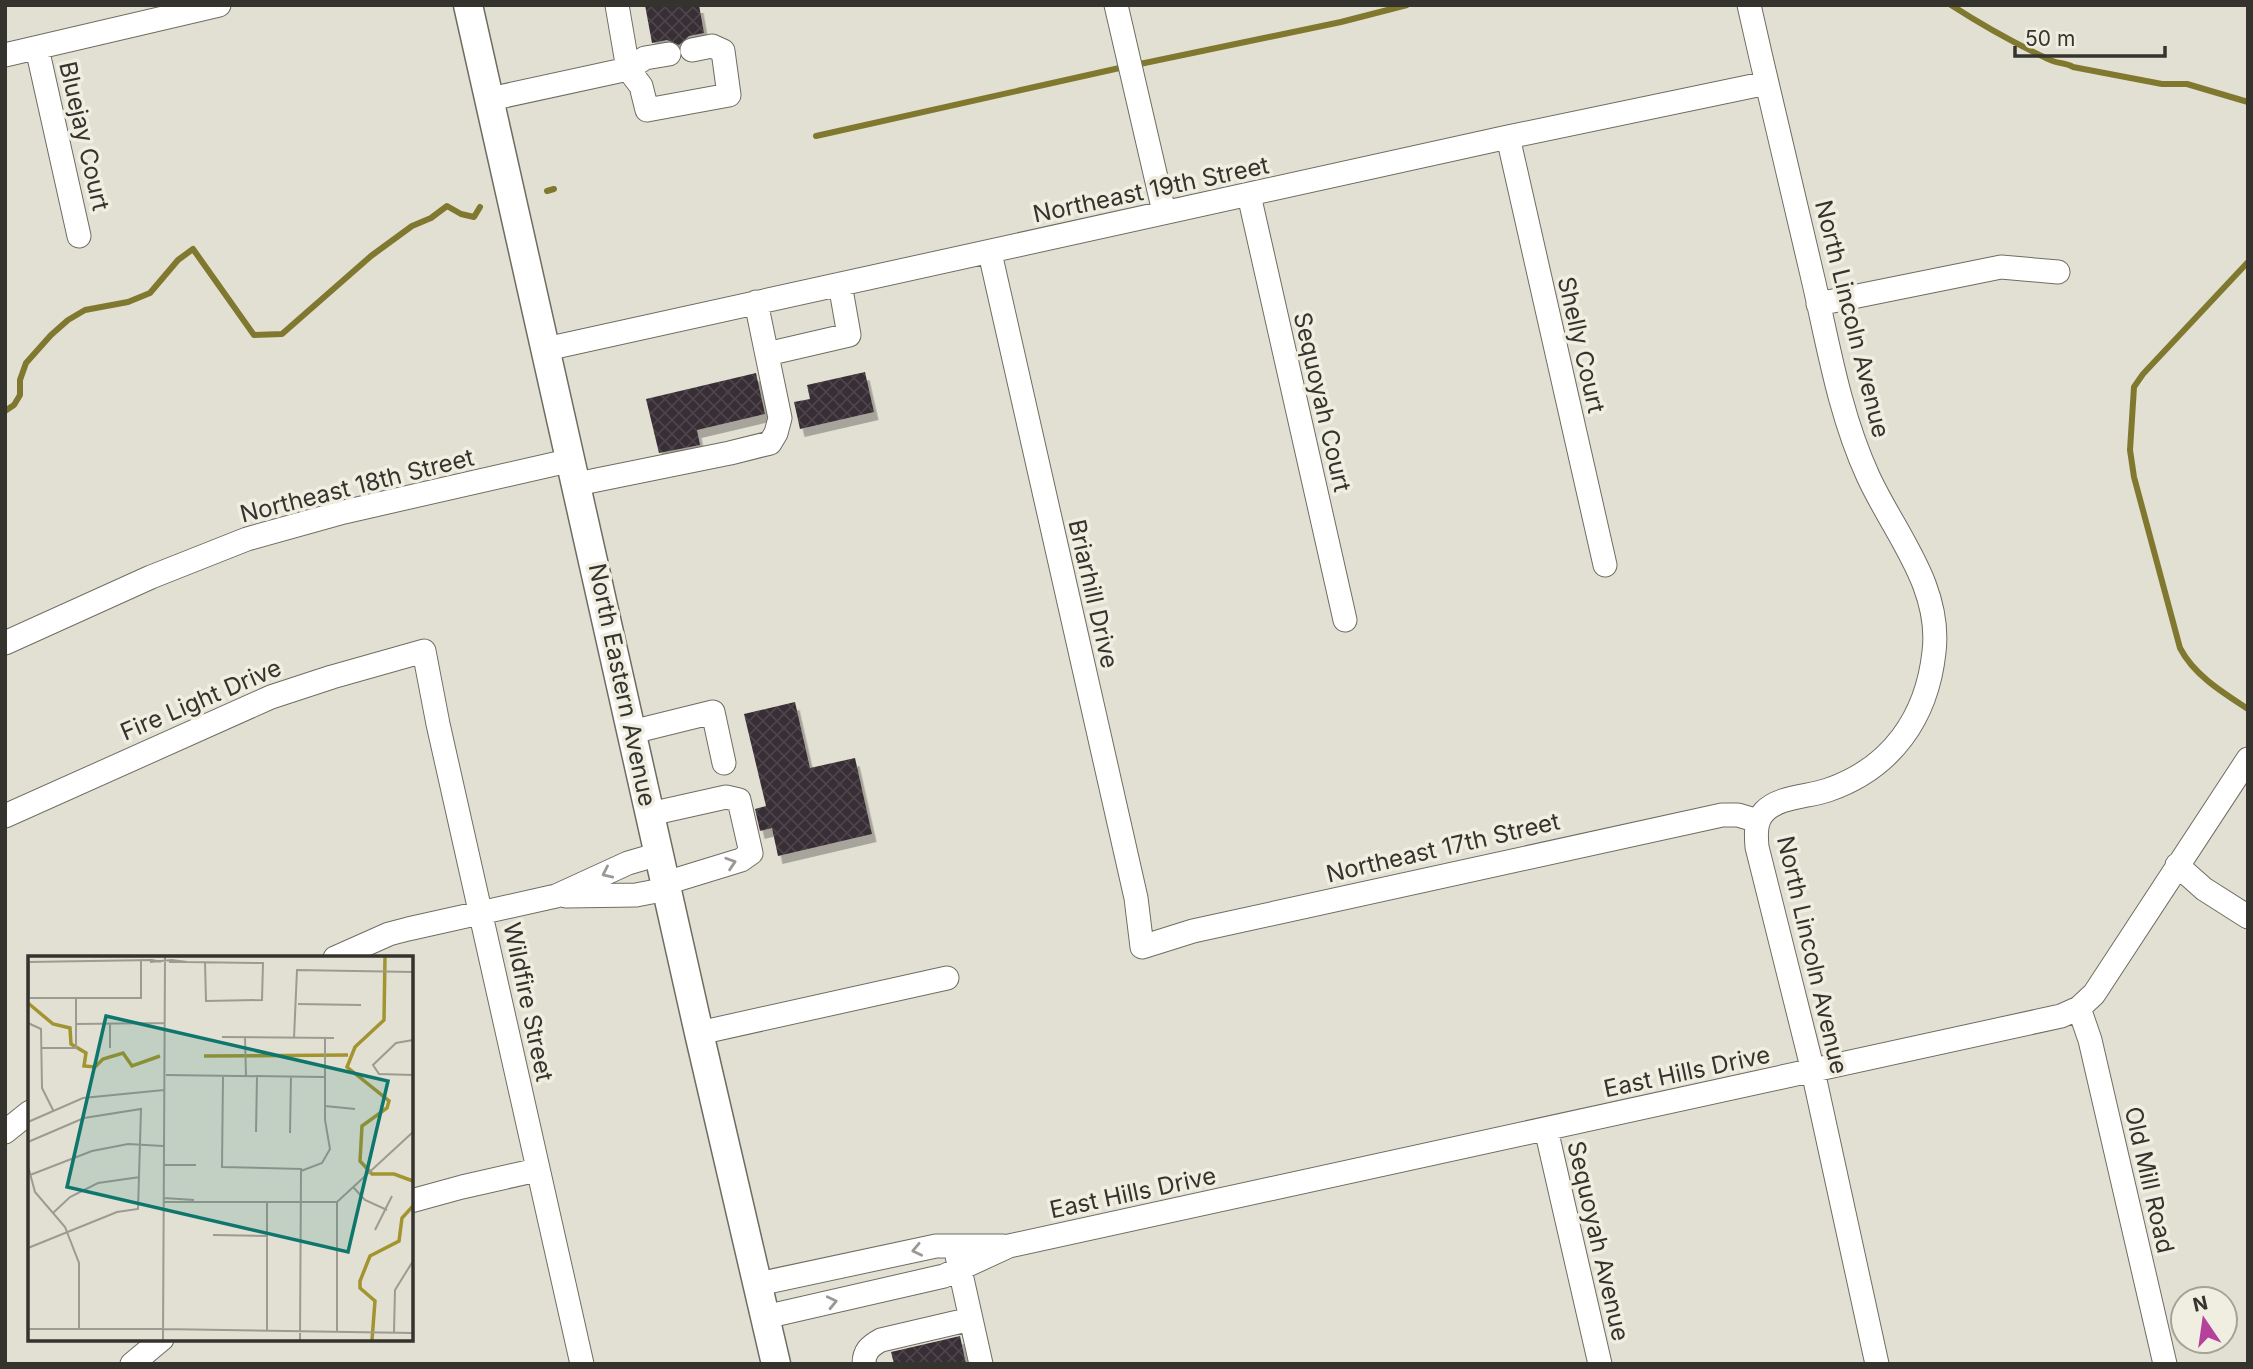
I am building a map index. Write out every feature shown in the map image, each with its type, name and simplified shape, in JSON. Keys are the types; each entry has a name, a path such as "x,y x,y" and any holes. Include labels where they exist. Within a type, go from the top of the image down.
{"main road":[{"name":"North Eastern Avenue","path":"468,5 776,1364"}],"street":[{"path":"5,55 219,5"},
{"path":"617,5 628,69 641,86 647,110 729,95 722,51 712,46 692,50"},
{"path":"1116,5 1164,212"},
{"name":"North Lincoln Avenue","path":"1749,5 1832,368 1856,447 1869,478 1923,579 1936,634 1923,704 1900,741 1870,768 1843,784 1771,806 1758,821 1757,847 1813,1072 1877,1364"},
{"name":"Bluejay Court","path":"37,48 79,236"},
{"path":"490,99 628,69 645,58 669,54"},
{"name":"Northeast 19th Street","path":"546,349 1508,137 1767,83"},
{"name":"Shelly Court","path":"1508,137 1605,565"},
{"name":"Sequoyah Court","path":"1248,195 1345,620"},
{"name":"Briarhill Drive","path":"990,253 1136,898 1142,947"},
{"path":"1818,304 2001,267 2058,272"},
{"path":"756,302 766,354 849,335 840,284"},
{"name":"Northeast 18th Street","path":"5,642 152,577 259,536 344,512 575,472 730,453 770,443 780,418 766,354"},
{"name":"Fire Light Drive","path":"5,816 271,697 424,651"},
{"name":"Wildfire Street","path":"424,651 582,1364"},
{"path":"632,732 713,712 724,763"},
{"name":"East Hills Drive","path":"758,1284 936,1246 1009,1246 2039,1022 2079,1008 2105,979 2246,762"},
{"path":"340,956 389,934 556,896 636,895 741,860 751,853 739,800 726,797 650,814"},
{"name":"Northeast 17th Street","path":"1142,947 1193,931 1722,815 1738,815 1758,821"},
{"path":"556,896 628,863 659,854"},
{"path":"2177,865 2204,888 2248,917"},
{"path":"699,1033 947,978"},
{"name":"Old Mill Road","path":"2079,1008 2090,1040 2165,1364"},
{"path":"5,1132 28,1114"},
{"name":"Sequoyah Avenue","path":"1546,1129 1600,1364"},
{"path":"413,1200 462,1186 537,1170"},
{"path":"955,1246 981,1364"},
{"name":"East Hills Drive","path":"765,1317 944,1276 1009,1246"},
{"path":"864,1364 865,1354 872,1345 881,1340 971,1319"},
{"path":"132,1364 160,1341"}],"building":[{"path":"645,5 699,5 704,33 689,36 679,45 667,40 652,43"},
{"path":"865,372 874,412 800,429 794,402 810,399 807,385"},
{"path":"756,373 765,414 697,430 700,445 659,453 646,399"},
{"path":"795,702 810,768 855,758 872,834 778,856 772,828 760,831 755,809 766,806 744,714"},
{"path":"960,1336 966,1364 894,1364 891,1352"}],"waterway":[{"path":"1135,65 1341,22 1407,5"},
{"path":"1951,5 1986,27 2055,62 2162,84 2187,84 2248,102"},
{"path":"816,136 1124,67"},
{"path":"547,191 554,189"},
{"path":"5,411 14,405 20,395 20,380 26,363 68,320 85,310 128,302 150,293 178,260 193,249 254,335 282,334 371,256 412,226 431,218 447,206 461,214 474,217 480,207"},
{"path":"2248,262 2143,374 2134,387 2130,450 2134,477 2180,648 2201,675 2248,709"}]}
